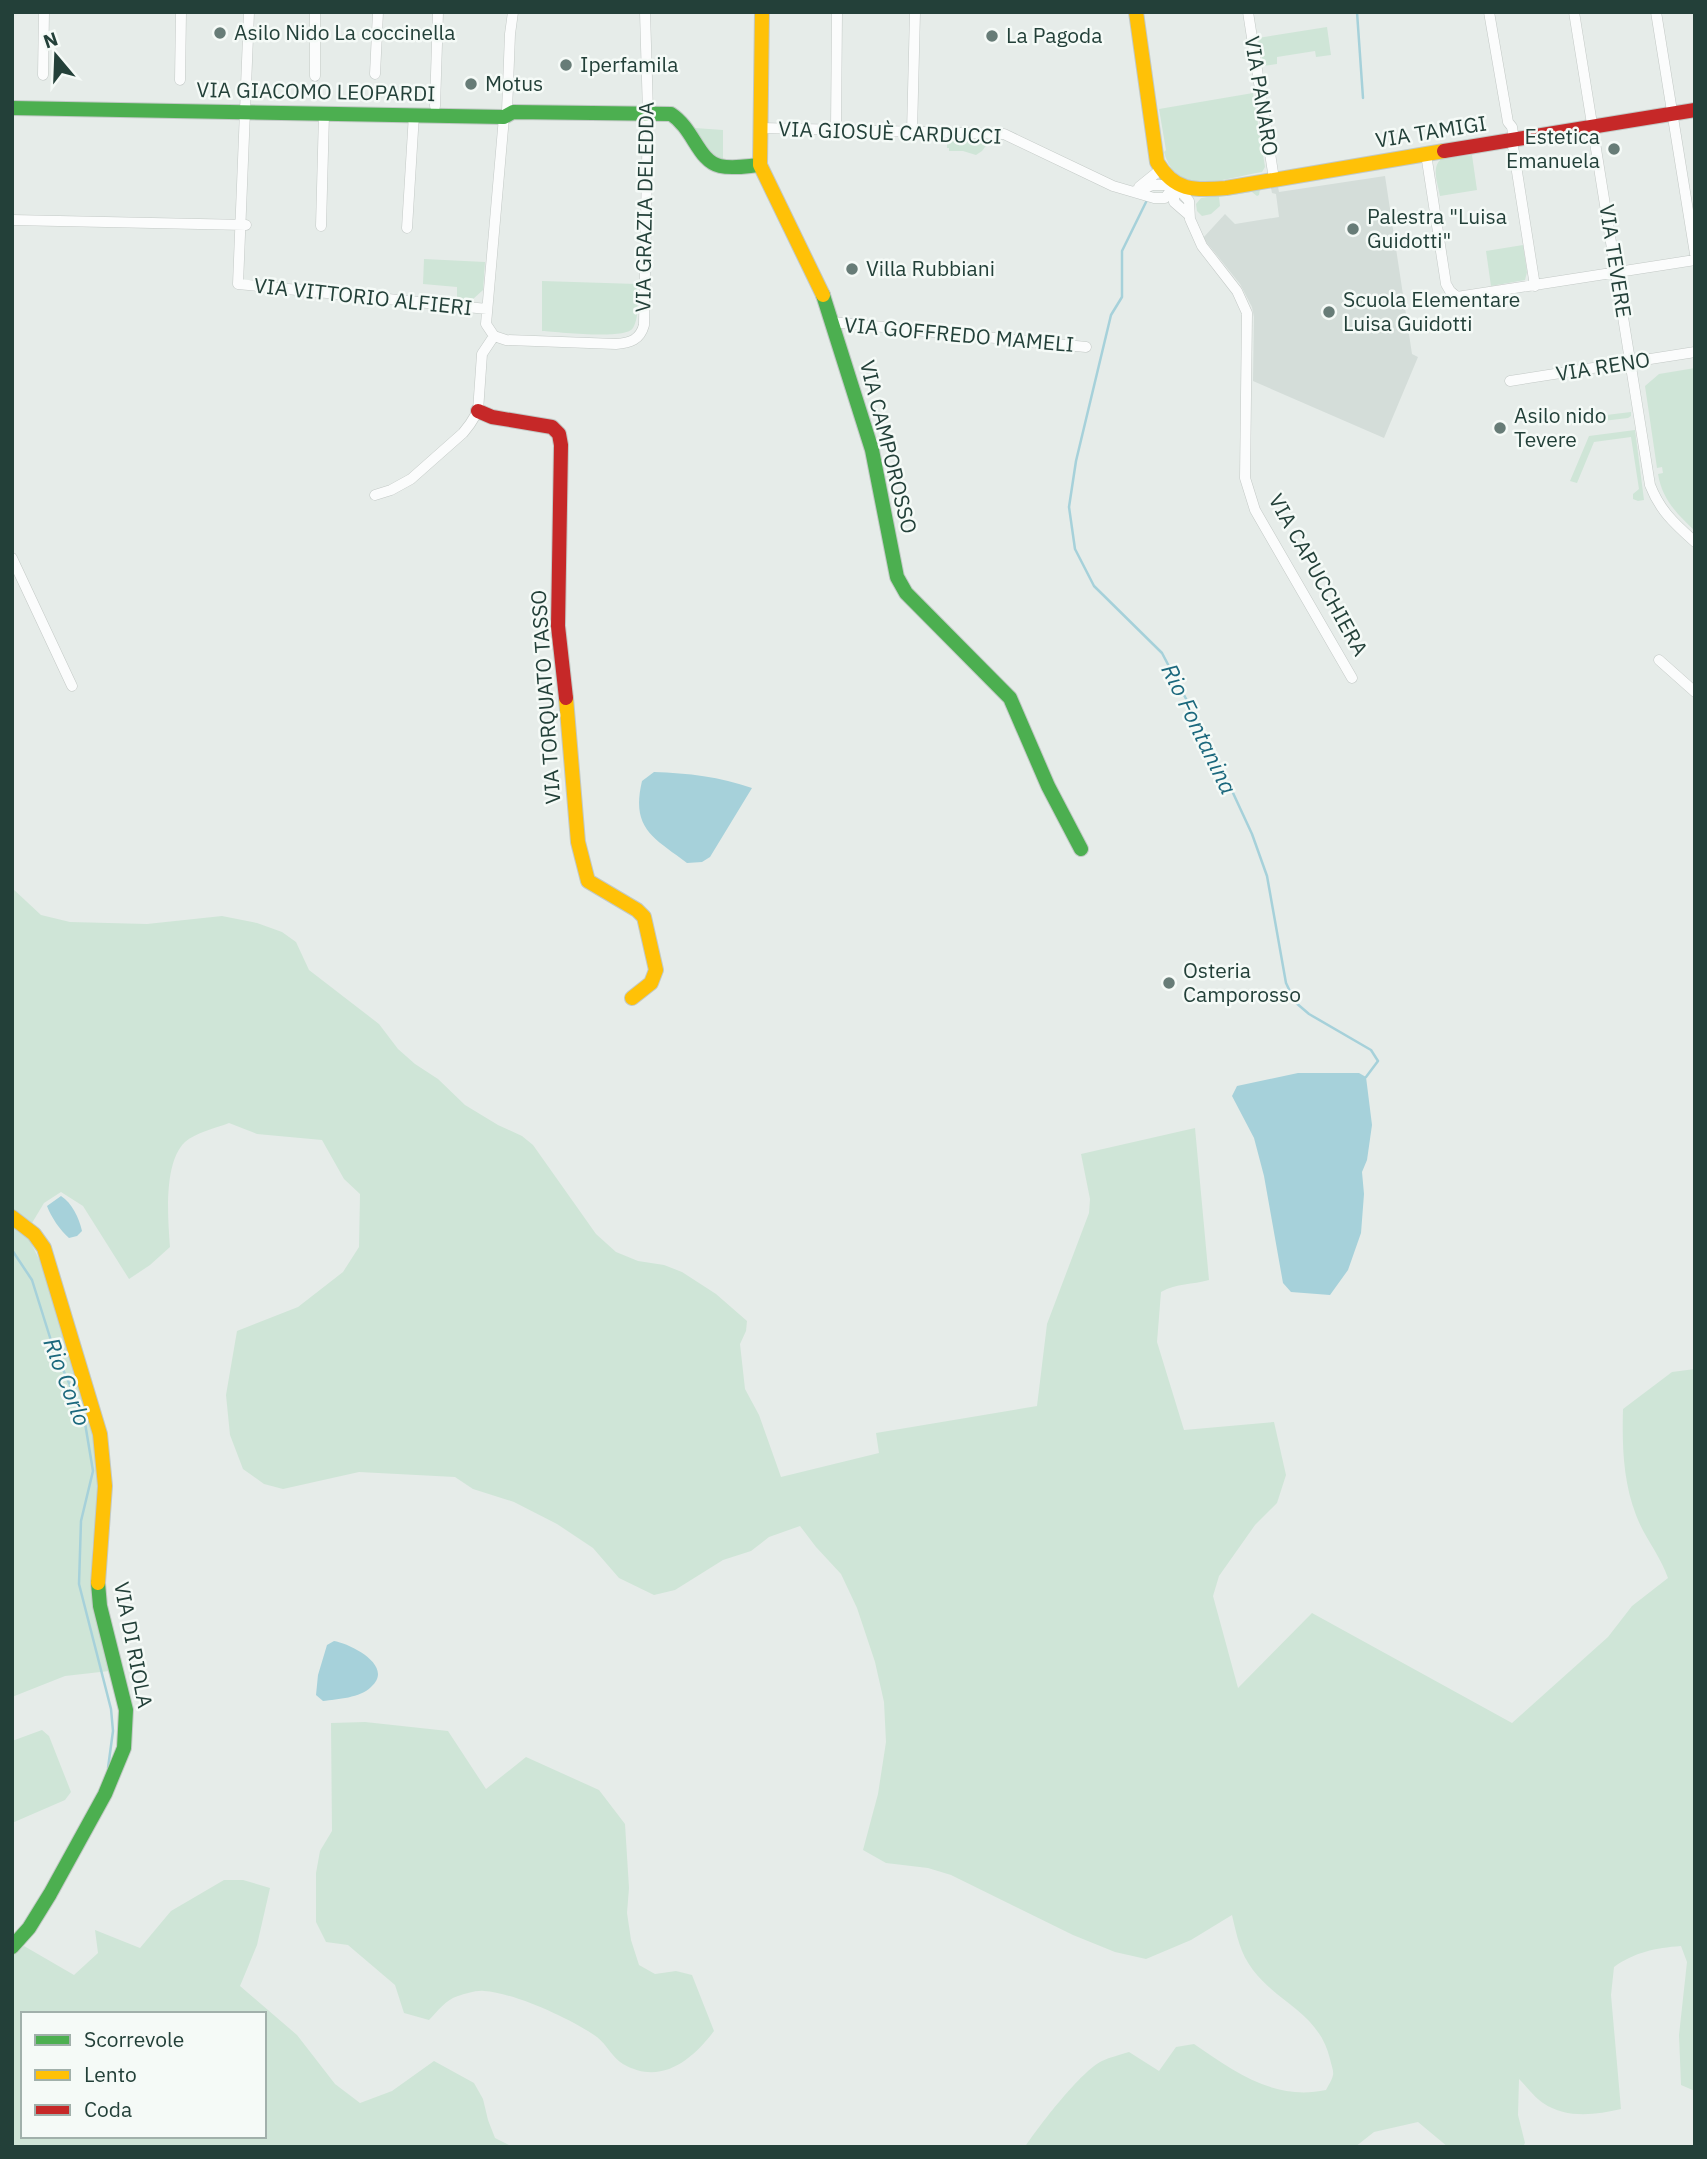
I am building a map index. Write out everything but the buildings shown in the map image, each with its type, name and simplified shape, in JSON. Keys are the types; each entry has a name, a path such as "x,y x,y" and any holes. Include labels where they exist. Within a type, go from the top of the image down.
{"street":[{"path":"43,75 44,12"},
{"path":"180,80 181,12"},
{"path":"12,220 244,225 249,12"},
{"path":"315,76 316,12"},
{"path":"375,74 378,12"},
{"path":"435,106 438,12"},
{"path":"375,495 391,490 417,475 463,433 478,411 482,354 494,337 486,324 504,117 507,111 513,12"},
{"name":"VIA GRAZIA DELEDDA","path":"494,337 506,340 616,344 633,341 641,334 644,314 648,113 645,12"},
{"name":"VIA CAMPOROSSO","path":"762,12 760,165 824,297 872,450 901,586 1010,698 1048,786 1081,849"},
{"path":"836,129 837,12"},
{"path":"912,131 915,12"},
{"path":"1134,191 1160,170 1153,142 1136,12"},
{"name":"VIA PANARO","path":"1248,12 1274,179"},
{"path":"1489,12 1508,122 1512,127 1535,286"},
{"name":"VIA TEVERE","path":"1574,12 1650,485 1667,517 1695,542"},
{"path":"1656,12 1695,254"},
{"name":"VIA GIACOMO LEOPARDI","path":"12,108 504,117 513,113 671,114 691,129 706,160 731,167 760,165"},
{"name":"VIA TAMIGI","path":"1175,185 1184,189 1205,190 1695,110"},
{"path":"320,226 324,114"},
{"path":"407,228 415,114"},
{"name":"VIA GIOSUÈ CARDUCCI","path":"760,128 1004,134 1113,186 1147,196 1158,189 1175,185"},
{"path":"1426,154 1446,284 1452,294 1460,298 1695,260"},
{"name":"VIA CAPUCCHIERA","path":"1160,170 1189,201 1189,215 1202,246 1237,290 1247,313 1244,469 1255,510 1352,678"},
{"name":"VIA GIOSUÈ CARDUCCI","path":"1134,191 1153,185 1175,185"},
{"name":"VIA VITTORIO ALFIERI","path":"244,225 238,284 487,309"},
{"name":"VIA GOFFREDO MAMELI","path":"832,322 1086,347"},
{"name":"VIA RENO","path":"1510,381 1695,352"},
{"name":"VIA TORQUATO TASSO","path":"478,411 492,417 552,427 559,434 558,626 578,842 588,881 637,910 644,917 656,970 655,979 650,986 632,998"},
{"path":"12,558 72,686"},
{"path":"1659,660 1695,692"},
{"name":"VIA DI RIOLA","path":"12,1217 34,1234 44,1248 100,1434 105,1486 98,1580 100,1606 126,1724 122,1753 108,1786 41,1907 22,1938 12,1947"}],"shaded area":[{"name":"Scuola Elementare Luisa Guidotti","path":"1385,176 1412,354 1418,357 1384,438 1253,381 1252,307 1240,284 1203,238 1225,214 1235,224 1279,217 1276,194 1272,193 1271,188 1278,187 1279,192"}],"green space":[{"path":"1327,27 1331,55 1316,57 1315,51 1277,57 1277,64 1263,66 1258,38"},
{"path":"1253,93 1265,167 1262,172 1204,182 1191,181 1170,167 1164,152 1166,150 1159,109"},
{"path":"695,128 723,130 723,162 712,158"},
{"path":"968,138 987,140 988,143 976,155 949,151 947,148 947,140 967,141"},
{"path":"1472,155 1477,190 1440,196 1436,167 1441,159"},
{"path":"1260,189 1257,196 1252,192 1219,197 1220,206 1211,214 1202,216 1197,211 1196,204 1201,198"},
{"path":"1523,245 1527,272 1525,280 1491,286 1486,251"},
{"path":"424,259 485,262 483,290 472,300 457,298 457,287 423,284"},
{"path":"542,281 637,284 637,312 633,328 618,334 542,331"},
{"path":"1695,368 1695,531 1671,505 1660,483 1658,474 1663,473 1662,467 1657,468 1645,386 1659,374"},
{"path":"1631,412 1628,418 1569,425 1573,419"},
{"path":"1635,430 1644,500 1633,499 1633,494 1639,489 1631,437 1594,442 1577,483 1570,481 1589,436"},
{"path":"12,888 41,915 70,922 147,924 222,916 257,923 282,932 296,942 309,970 379,1024 398,1049 415,1064 438,1079 465,1105 522,1136 533,1145 596,1234 616,1252 638,1261 664,1265 682,1272 716,1294 747,1321 740,1344 745,1389 759,1415 781,1477 879,1453 876,1433 1037,1406 1047,1324 1089,1213 1090,1199 1081,1154 1195,1128 1209,1280 1161,1292 1157,1342 1184,1430 1274,1422 1286,1475 1277,1503 1255,1525 1219,1576 1213,1596 1238,1688 1312,1613 1512,1723 1608,1637 1632,1606 1668,1578 1639,1523 1628,1489 1624,1463 1623,1409 1672,1372 1695,1369 1695,2091 1681,2085 1679,2035 1687,1962 1681,1946 1646,1952 1614,1967 1611,1995 1621,2109 1591,2114 1562,2112 1540,2101 1519,2079 1518,2115 1525,2143 1523,2147 1448,2147 1418,2122 1374,2132 1355,2147 1025,2147 1083,2075 1102,2061 1129,2052 1159,2071 1176,2047 1194,2044 1256,2082 1289,2091 1326,2090 1333,2069 1325,2043 1317,2030 1263,1982 1249,1964 1232,1915 1191,1940 1146,1959 1115,1952 1073,1935 951,1875 928,1868 886,1863 863,1850 878,1794 886,1742 884,1702 875,1662 857,1608 841,1574 800,1526 769,1537 751,1551 723,1560 675,1590 654,1595 619,1578 593,1548 557,1524 514,1502 473,1489 455,1477 359,1472 283,1489 264,1484 243,1469 230,1435 226,1395 237,1331 298,1307 343,1272 359,1247 360,1194 344,1179 322,1140 257,1134 229,1123 189,1139 178,1151 170,1177 170,1247 129,1279 83,1206 61,1192 44,1203 26,1233 49,1279 99,1436 99,1501 92,1549 93,1573 118,1670 65,1676 12,1697"},
{"path":"365,1722 448,1731 486,1789 526,1757 599,1790 625,1824 629,1888 627,1913 631,1940 639,1965 655,1974 676,1971 692,1975 714,2031 705,2042 674,2067 650,2072 623,2064 597,2037 573,2022 527,2002 497,1993 478,1991 453,1998 429,2020 404,2013 395,1985 348,1945 326,1942 316,1922 316,1873 320,1851 332,1831 331,1723"},
{"path":"42,1730 49,1736 71,1792 65,1800 12,1823 12,1741"},
{"path":"224,1880 243,1880 270,1888 257,1945 240,1986 297,2035 335,2084 360,2103 392,2091 434,2061 474,2083 483,2099 495,2138 513,2147 12,2147 12,1956 24,1946 74,1975 98,1953 95,1930 140,1948 171,1911"}],"water":[{"path":"654,772 704,776 752,788 710,857 702,862 687,863 654,838 642,821 639,797 642,781"},
{"path":"1298,1073 1359,1073 1366,1077 1372,1125 1367,1160 1362,1172 1364,1194 1361,1233 1348,1270 1330,1295 1291,1292 1283,1283 1264,1176 1254,1138 1232,1096 1237,1086"},
{"path":"61,1196 72,1207 79,1221 82,1231 77,1236 69,1238 66,1235 53,1219 47,1206"},
{"path":"334,1641 350,1646 368,1657 378,1671 377,1679 361,1694 323,1701 316,1695 318,1675 327,1645"}],"waterway":[{"path":"1357,12 1363,98"},
{"name":"Rio Fontanina","path":"1147,200 1122,251 1122,297 1111,315 1076,461 1069,507 1075,549 1094,586 1162,653 1215,754 1252,834 1267,876 1286,983 1295,1002 1309,1014 1371,1050 1378,1061 1366,1077"},
{"name":"Rio Corlo","path":"12,1250 32,1280 53,1347 84,1417 93,1471 81,1521 79,1584 111,1709 113,1731 108,1768"}],"traffic: fast":[{"path":"12,108 504,117 513,112 671,114 679,120 706,158 713,163 730,167 760,165"},
{"path":"823,295 872,450 897,577 906,593 1010,698 1048,786 1081,849"},
{"path":"12,1947 29,1928 50,1894 105,1794 124,1748 126,1710 100,1606 98,1583"}],"traffic: slow":[{"path":"762,12 760,165 823,295"},
{"path":"1136,12 1157,162 1170,179 1178,184 1195,189 1226,188 1444,151"},
{"path":"566,698 578,842 588,881 637,910 644,917 656,970 651,983 632,998"},
{"path":"12,1217 34,1234 44,1248 100,1434 105,1486 98,1583"}],"traffic: jam":[{"path":"1444,151 1695,110"},
{"path":"478,411 492,417 552,427 559,434 558,626 566,698"}],"place":[{"name":"Asilo Nido La coccinella","path":"220,33"},
{"name":"La Pagoda","path":"992,36"},
{"name":"Iperfamila","path":"566,65"},
{"name":"Motus","path":"471,84"},
{"name":"Estetica Emanuela","path":"1614,149"},
{"name":"Palestra \"Luisa Guidotti\"","path":"1353,229"},
{"name":"Villa Rubbiani","path":"852,269"},
{"name":"Scuola Elementare Luisa Guidotti","path":"1329,312"},
{"name":"Asilo nido Tevere","path":"1500,428"},
{"name":"Osteria Camporosso","path":"1169,983"}]}
